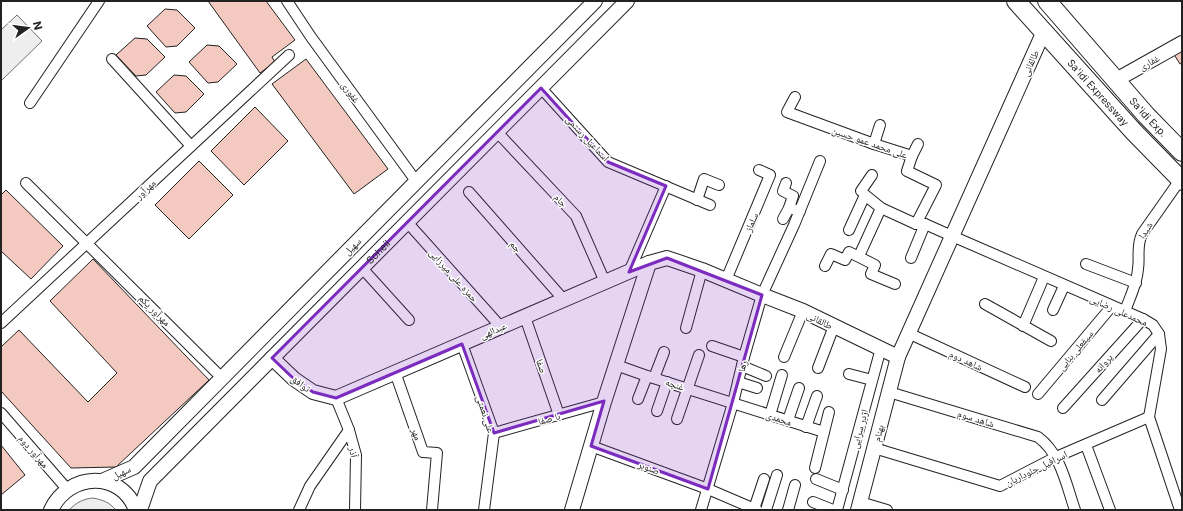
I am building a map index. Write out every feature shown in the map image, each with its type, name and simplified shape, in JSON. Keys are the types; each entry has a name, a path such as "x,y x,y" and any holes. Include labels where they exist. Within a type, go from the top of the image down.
{"highway":[{"name":"Sa'idi Expressway","path":"1016,1 1134,132 1181,180"},
{"path":"1047,1 1116,80"},
{"name":"Sa'idi Exp.","path":"1116,80 1146,115 1181,150"}],"street":[{"path":"30,103 99,1"},
{"name":"غفوری","path":"287,1 311,37 416,182"},
{"name":"سهیل","path":"102,481 134,467 595,1"},
{"name":"Soheil","path":"140,510 150,481 627,1"},
{"name":"طالقانی","path":"649,263 667,258 702,270 803,311 898,357 1044,31"},
{"name":"غفاری","path":"1116,80 1182,44"},
{"name":"مهرآور","path":"1,323 289,55"},
{"path":"112,59 191,146"},
{"name":"اسماعیل رستمی","path":"541,88 608,162 710,205"},
{"name":"علی محمد عمو حسین","path":"795,97 787,112 874,144 912,156 907,171 936,185 921,224"},
{"path":"874,144 880,125"},
{"name":"جام","path":"497,132 576,216 605,282"},
{"path":"912,156 918,144"},
{"name":"رها","path":"701,510 733,403 743,361 762,295 794,225 820,161"},
{"name":"سلماز","path":"726,280 770,175 759,170"},
{"path":"849,230 863,193 872,175"},
{"path":"697,200 704,179 719,186"},
{"name":"شیدا","path":"1125,311 1136,283 1138,268 1138,242 1142,234 1181,180"},
{"name":"مهرآور یکم","path":"26,183 222,378"},
{"path":"783,219 793,196 783,191 786,183"},
{"path":"629,272 666,186"},
{"name":"جم","path":"469,192 564,300"},
{"name":"محمدعلی رضایی","path":"863,193 881,208 952,236 1064,286 1143,319 1153,325 1159,334"},
{"path":"788,208 800,211"},
{"path":"859,256 881,208"},
{"name":"حمزه علی میرزایی","path":"407,222 501,327"},
{"path":"911,258 921,224"},
{"path":"825,266 831,254 845,260 849,252 875,265 871,274 895,284"},
{"path":"572,510 604,402 649,263"},
{"name":"عبدالهی","path":"336,398 649,263"},
{"path":"1086,264 1136,283"},
{"path":"362,268 409,320"},
{"path":"686,328 702,270"},
{"path":"1023,326 1044,277"},
{"path":"1053,310 1064,286"},
{"path":"985,304 1052,341"},
{"name":"سیفعلی بنایی","path":"1038,394 1112,306"},
{"path":"784,358 803,311"},
{"name":"صفا","path":"525,317 559,415"},
{"name":"پروانه","path":"1063,408 1143,319"},
{"path":"818,368 834,326"},
{"name":"شاهد دوم","path":"908,333 1025,388"},
{"path":"1102,400 1159,334"},
{"path":"1159,334 1161,349 1149,417 1180,510"},
{"name":"علی نعمتی","path":"462,344 494,433 484,510"},
{"path":"712,346 743,361 766,376"},
{"name":"اژدر سرایی","path":"837,510 881,348"},
{"path":"638,399 664,352"},
{"path":"678,419 699,355"},
{"name":"بهنام","path":"859,506 898,357"},
{"name":"توافق","path":"272,358 294,379 313,392 336,398"},
{"name":"غنچه","path":"616,365 733,403"},
{"name":"مهر","path":"395,372 423,452 437,453 432,510"},
{"path":"849,374 872,380"},
{"path":"770,415 782,375"},
{"path":"657,411 667,382"},
{"path":"738,382 757,388"},
{"path":"788,420 799,388"},
{"name":"شاهد سوم","path":"889,392 1038,437 1047,444 1056,457 1075,510"},
{"path":"806,426 817,396"},
{"name":"آذر","path":"336,398 349,430 356,455 355,510"},
{"name":"با صفا","path":"494,433 604,402"},
{"name":"محمدی","path":"733,403 824,432"},
{"name":"مهرآور دوم","path":"1,412 67,489"},
{"path":"815,468 829,412"},
{"name":"اسرافیل جلوداریان","path":"874,448 1000,486 1056,457 1149,417"},
{"path":"299,510 310,486 349,430"},
{"path":"1086,445 1110,510"},
{"name":"صنوبر","path":"591,446 708,489 751,509"},
{"path":"766,510 777,475"},
{"path":"751,509 764,479"},
{"path":"816,479 843,490"},
{"path":"51,510 56,500 67,489 78,483 90,480 102,481 115,486 125,494 136,510"},
{"path":"788,510 796,485"},
{"path":"814,502 833,510"},
{"path":"859,506 887,510"}],"highlighted area":[{"path":"541,88 608,162 666,186 629,272 667,258 762,295 708,489 591,446 604,401 494,433 462,344 336,398 313,392 294,379 272,358"}],"shaded area":[{"path":"17,15 42,41 1,81 1,30"},
{"path":"93,498 106,502 116,510 69,510 80,501"}],"building":[{"path":"208,1 266,1 295,40 272,57 275,62 260,73"},
{"path":"165,9 177,10 195,28 177,46 166,47 147,26"},
{"path":"135,38 147,39 165,57 146,75 136,76 116,55"},
{"path":"207,45 219,46 237,64 218,82 208,83 189,62"},
{"path":"1182,47 1182,63 1180,64 1173,53"},
{"path":"306,59 388,169 354,194 272,84"},
{"path":"174,75 186,76 204,94 186,112 175,113 156,92"},
{"path":"255,107 288,141 244,185 211,151"},
{"path":"199,161 233,195 189,239 155,205"},
{"path":"6,190 63,246 31,279 1,251 1,195"},
{"path":"93,259 209,380 116,467 71,468 1,391 1,347 19,330 88,402 117,373 50,301"},
{"path":"1,445 25,475 1,495"}]}
